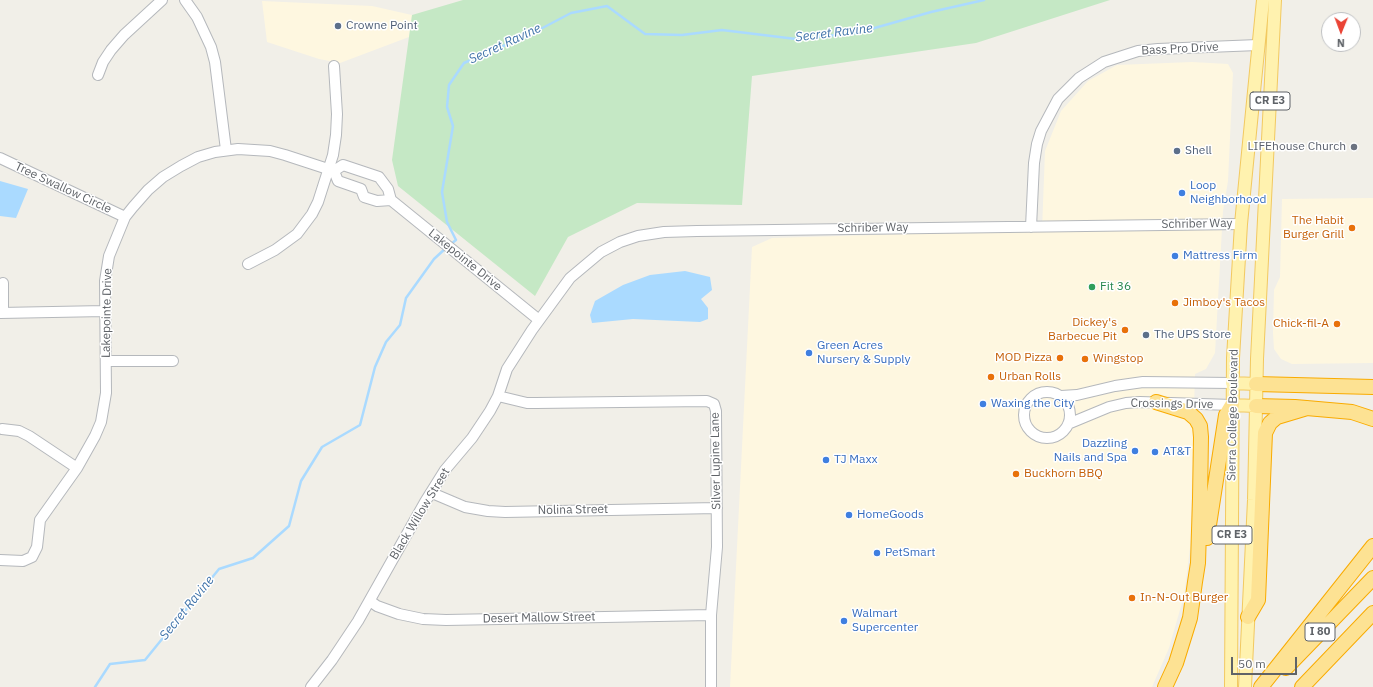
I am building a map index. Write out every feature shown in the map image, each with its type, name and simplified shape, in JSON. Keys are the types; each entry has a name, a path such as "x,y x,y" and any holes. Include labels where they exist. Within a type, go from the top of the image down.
{"highway":[{"path":"1256,384 1373,387"},
{"path":"1156,402 1188,412 1196,419 1200,426 1201,437 1198,563 1190,618 1176,663 1165,687"},
{"path":"1190,618 1196,608 1201,583 1212,498 1226,415 1232,405"},
{"path":"1256,406 1352,412 1373,419"},
{"path":"1248,617 1258,600 1265,433 1270,423 1278,417 1307,408"},
{"path":"1261,687 1373,546"},
{"name":"I 80","path":"1268,687 1373,578"},
{"name":"I 80","path":"1302,687 1373,613"}],"main road":[{"name":"Sierra College Boulevard","path":"1230,687 1232,383 1241,224 1263,0"},
{"name":"Sierra College Boulevard","path":"1245,687 1254,500 1256,384 1275,0"},
{"path":"1258,45 1272,45"},
{"path":"1232,383 1256,384"},
{"name":"Crossings Drive","path":"1232,405 1256,406"}],"street":[{"path":"98,75 103,62 111,50 124,35 162,0"},
{"path":"185,0 197,17 211,47 215,62 226,150"},
{"name":"Bass Pro Drive","path":"1031,227 1034,163 1036,144 1040,131 1058,99 1080,78 1104,62 1138,51 1258,45"},
{"path":"248,264 275,250 288,241 300,230 312,214 318,202 331,170 336,135 337,114 334,66"},
{"name":"Lakepointe Drive","path":"0,560 23,561 32,557 37,547 40,520 77,468 101,422 106,393 105,281 109,256 126,217 132,207 148,190 163,177 180,166 198,158 214,152 244,149 270,151 331,170 338,180 361,189 364,198 377,201 391,200"},
{"name":"Tree Swallow Circle","path":"0,158 126,217"},
{"name":"Lakepointe Drive","path":"331,170 343,165 369,175 379,177 388,189 391,200 539,320"},
{"path":"361,189 364,181 369,175"},
{"name":"Schriber Way","path":"539,320 570,278 601,252 620,242 638,236 664,232 1241,224"},
{"path":"3,283 2,313 105,311"},
{"name":"Black Willow Street","path":"311,687 321,676 345,642 370,602 425,502 445,470 472,438 490,411 498,396 507,369 539,320"},
{"path":"106,361 173,361"},
{"name":"Crossings Drive","path":"1061,396 1077,395 1115,386 1143,382 1232,383"},
{"path":"1042,392 1049,392 1061,396 1069,409 1070,417 1065,430 1057,436 1050,438 1043,438 1031,432 1025,424 1024,417 1024,408 1030,399 1042,392"},
{"name":"Silver Lupine Lane","path":"498,396 527,403 707,400 714,404 716,411 717,547 711,615 711,687"},
{"name":"Crossings Drive","path":"1068,424 1109,407 1126,403 1156,402 1232,405"},
{"path":"2,429 19,431 29,436 77,468"},
{"name":"Nolina Street","path":"432,493 465,507 488,511 717,508"},
{"name":"Desert Mallow Street","path":"370,602 399,614 423,619 446,620 711,615"}],"shaded area":[{"name":"Crowne Point","path":"262,1 372,6 412,15 409,37 340,63 319,59 267,42"},
{"path":"1192,62 1228,64 1233,73 1228,181 1223,211 1215,353 1206,369 1195,374 1190,548 1184,596 1169,648 1152,687 730,687 752,247 772,238 1042,230 1045,151 1061,111 1088,81 1117,65"},
{"path":"1373,198 1373,363 1292,364 1281,359 1274,349 1273,333 1274,290 1280,277 1282,199"}],"green space":[{"path":"463,0 1110,0 976,43 752,76 742,205 637,203 568,237 535,296 398,186 392,160 412,15"}],"water":[{"path":"0,181 28,189 16,218 0,216"},
{"path":"685,271 710,277 712,290 701,299 708,308 708,319 700,322 633,319 592,323 590,315 595,301 623,285 650,275"}],"waterway":[{"name":"Secret Ravine","path":"451,244 456,240 447,222 442,192 453,126 447,107 449,85 464,63 533,33 571,13 607,6 645,34 682,35 722,30 796,39 857,33 931,12 984,0"},
{"name":"Secret Ravine","path":"95,687 110,664 145,660 219,569 253,558 289,526 301,481 322,447 360,425 375,367 386,342 400,325 406,298 434,259 447,247"}],"place":[{"name":"Crowne Point","path":"338,26"},
{"name":"LIFEhouse Church","path":"1354,147"},
{"name":"Shell","path":"1177,151"},
{"name":"Loop Neighborhood","path":"1182,193"},
{"name":"The Habit Burger Grill","path":"1352,228"},
{"name":"Mattress Firm","path":"1175,256"},
{"name":"Fit 36","path":"1092,287"},
{"name":"Jimboy's Tacos","path":"1175,303"},
{"name":"Chick-fil-A","path":"1337,324"},
{"name":"Dickey's Barbecue Pit","path":"1125,330"},
{"name":"The UPS Store","path":"1146,335"},
{"name":"Green Acres Nursery & Supply","path":"809,353"},
{"name":"MOD Pizza","path":"1060,358"},
{"name":"Wingstop","path":"1085,359"},
{"name":"Urban Rolls","path":"991,377"},
{"name":"Waxing the City","path":"983,404"},
{"name":"Dazzling Nails and Spa","path":"1135,451"},
{"name":"AT&T","path":"1155,452"},
{"name":"TJ Maxx","path":"826,460"},
{"name":"Buckhorn BBQ","path":"1016,474"},
{"name":"HomeGoods","path":"849,515"},
{"name":"PetSmart","path":"877,553"},
{"name":"In-N-Out Burger","path":"1132,598"},
{"name":"Walmart Supercenter","path":"844,621"}]}
